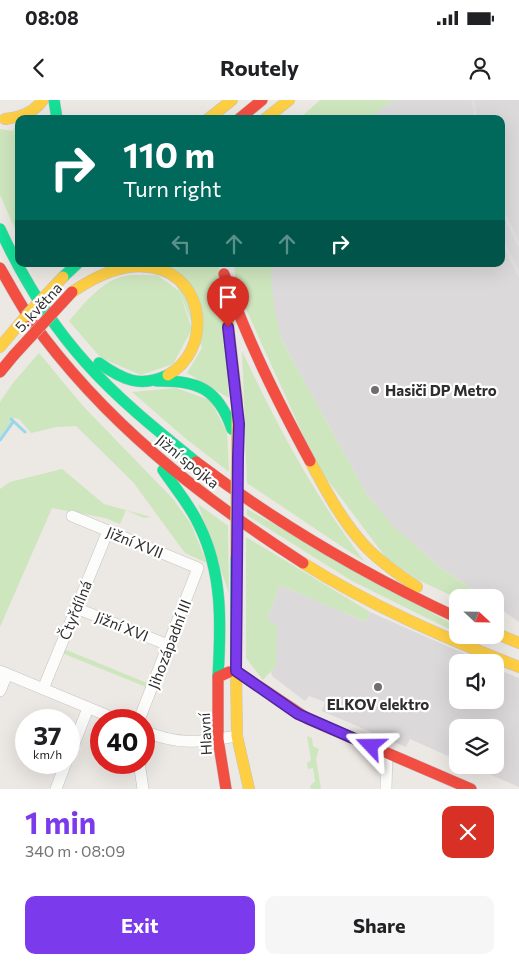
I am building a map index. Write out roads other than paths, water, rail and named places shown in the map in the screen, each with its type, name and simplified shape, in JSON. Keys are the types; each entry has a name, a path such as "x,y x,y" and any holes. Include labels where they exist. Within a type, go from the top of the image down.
{"main road":[{"path":"27,115 42,100"},
{"path":"54,100 56,115"},
{"path":"213,115 232,100"},
{"path":"244,115 262,100"},
{"path":"273,115 294,105"},
{"path":"2,119 15,117"},
{"path":"2,119 15,121"},
{"name":"Jižní spojka","path":"0,229 15,257"},
{"name":"Jižní spojka","path":"20,267 32,289 64,337 131,408 175,445 284,525 351,565 401,591 449,612"},
{"name":"5. května","path":"2,339 29,318 74,267"},
{"name":"5. května","path":"0,372 72,292 98,267"},
{"path":"72,292 98,276 130,267"},
{"path":"143,267 164,271 184,286 191,296 197,317 196,340 189,355 180,366 167,375 152,381"},
{"name":"Jižní spojka","path":"0,268 29,318 87,389 147,447 228,513 321,574 358,594 434,632 519,667"},
{"path":"223,269 239,434 236,556 237,736 249,789"},
{"path":"223,269 237,315 258,364 292,430 340,513 358,537 377,557 400,576 449,610"},
{"path":"0,284 29,318"},
{"path":"64,337 121,378 133,381 170,380 186,382 202,387 215,395 230,420 238,457"},
{"name":"Hlavní","path":"147,447 192,512 210,550 218,584 220,650 218,739 226,789"},
{"path":"504,637 519,643"},
{"path":"220,650 224,660 236,671 308,719 387,753 453,785 471,789"},
{"path":"218,677 224,673 236,671"},
{"path":"237,703 240,696 246,690 251,688 261,689"}],"street":[{"name":"Jižní XVII","path":"72,516 198,568"},
{"name":"Čtyřdílná","path":"43,689 108,531"},
{"name":"Jihozápadní III","path":"143,709 198,568"},
{"name":"Jižní XVI","path":"76,608 168,645"},
{"path":"0,691 4,673 88,708 80,729"},
{"path":"155,735 180,742 207,742 237,736"},
{"path":"386,789 387,753"},
{"path":"56,789 62,774"},
{"path":"141,774 143,789"}],"waterway":[{"path":"11,419 25,432"},
{"path":"0,440 13,422"}],"railway":[{"path":"473,100 475,115"},
{"path":"505,216 519,245"},
{"path":"505,246 519,275"}],"place":[{"name":"Hasiči DP Metro","path":"375,390"},
{"name":"ELKOV elektro","path":"378,687"}]}
